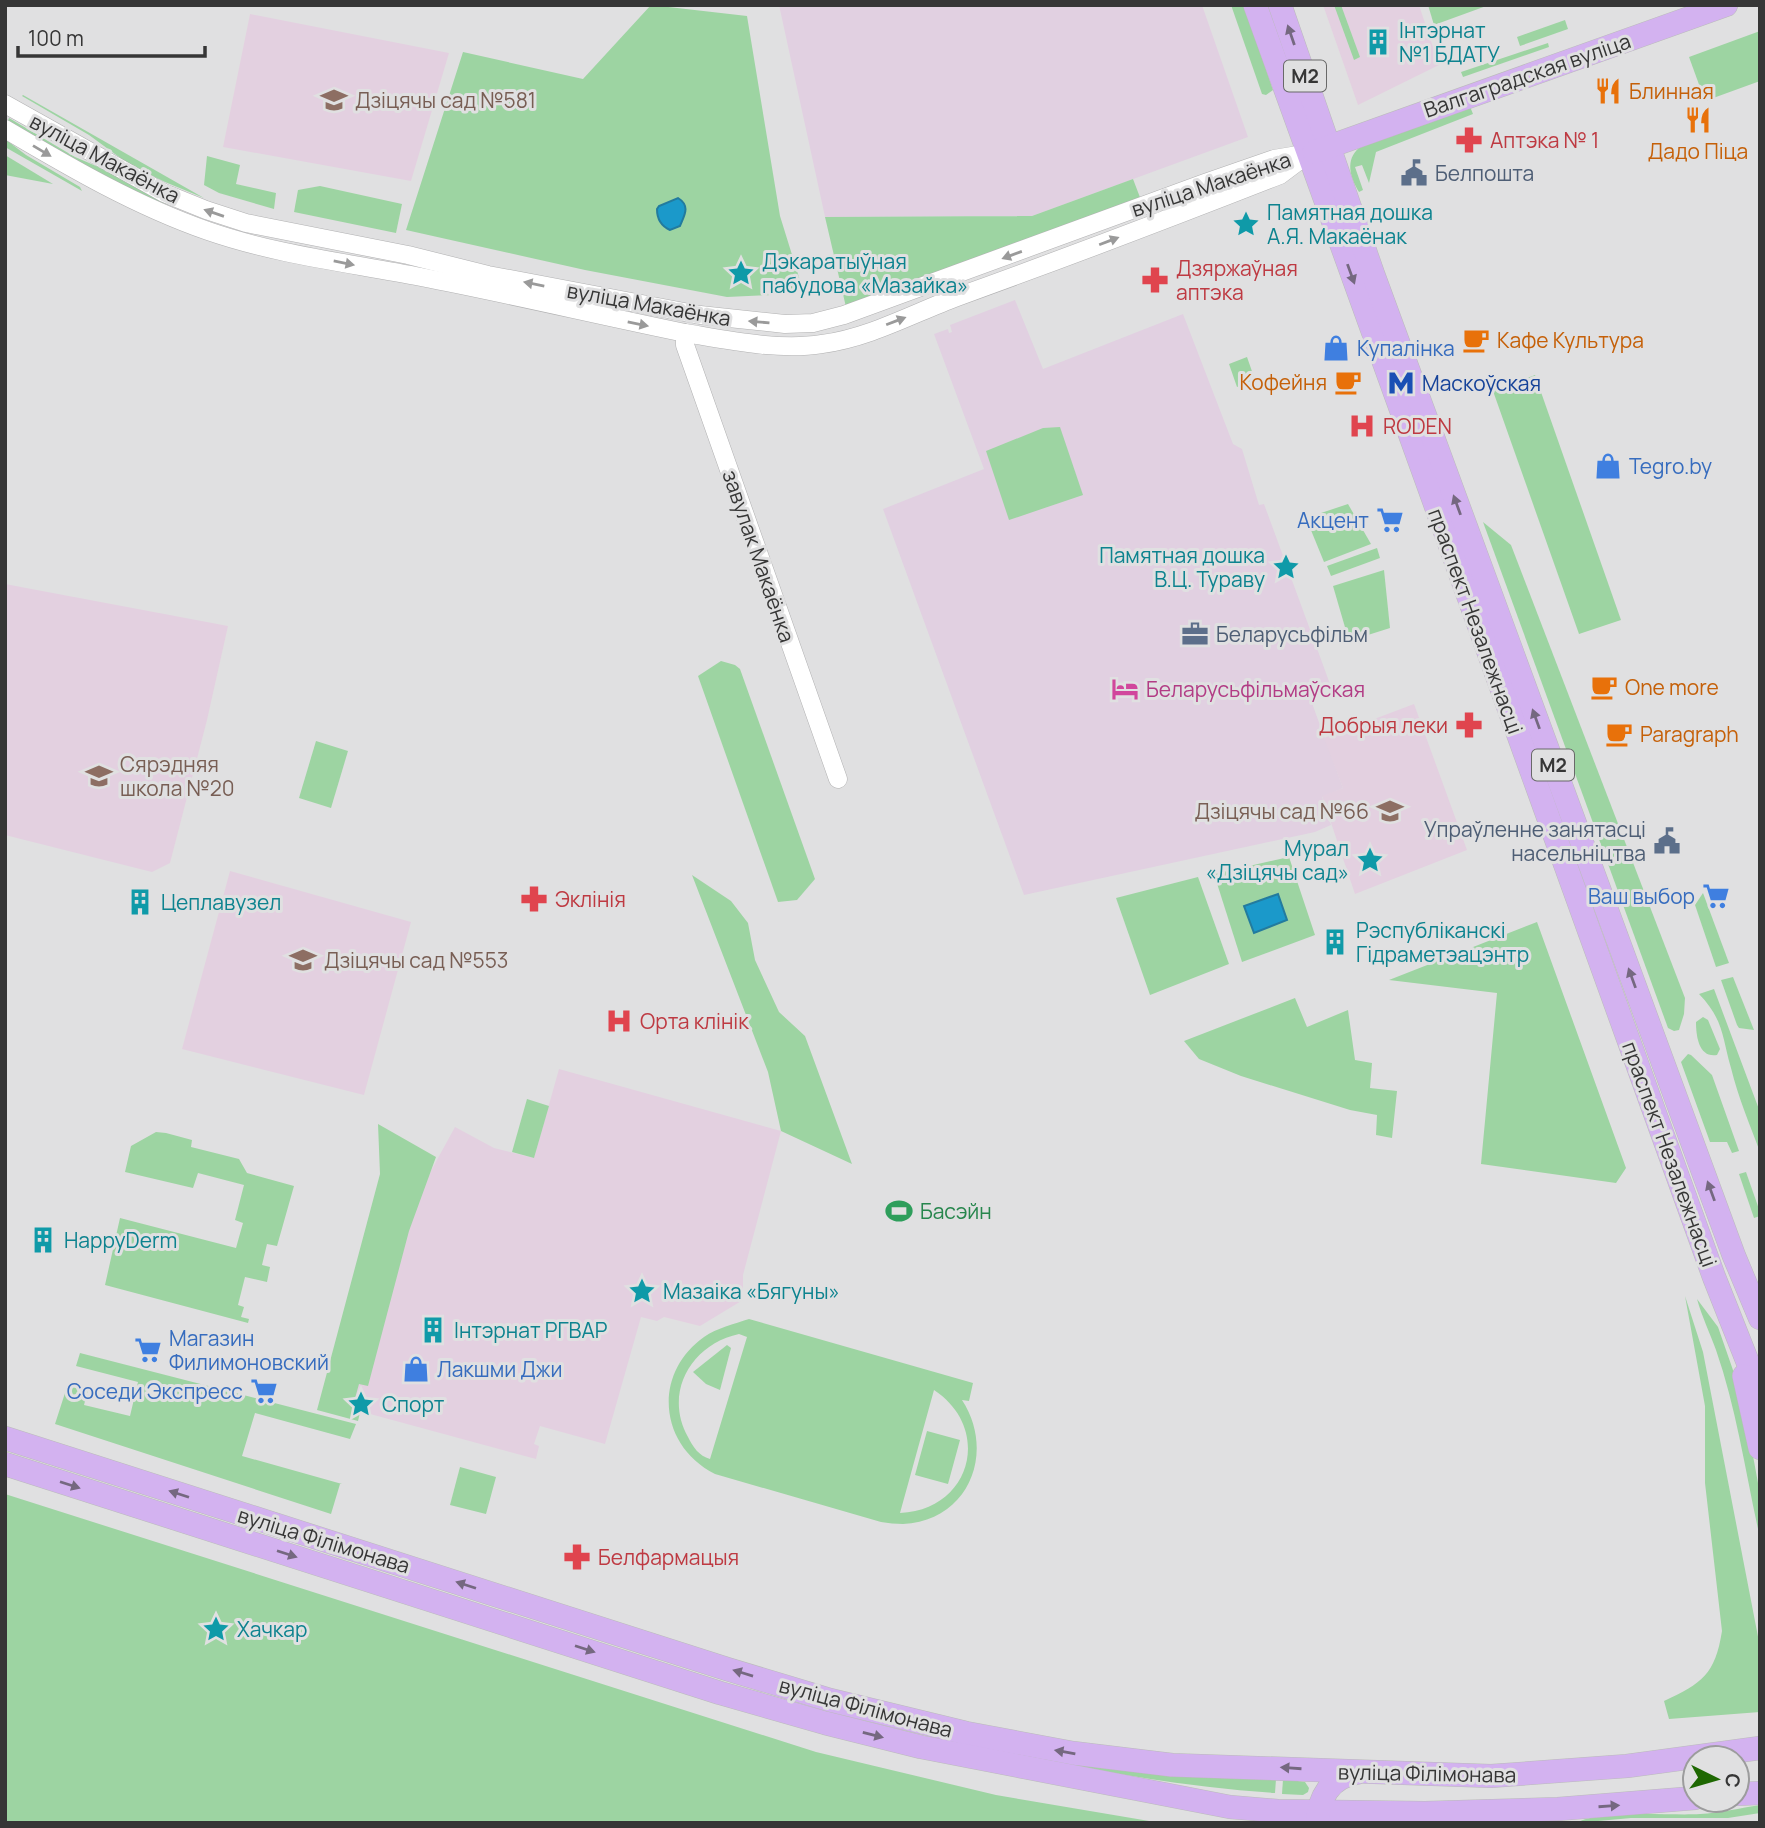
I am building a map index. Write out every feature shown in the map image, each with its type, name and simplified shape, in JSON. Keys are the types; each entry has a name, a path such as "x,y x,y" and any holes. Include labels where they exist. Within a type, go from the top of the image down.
{"main road":[{"name":"праспект Незалежнасці","path":"1255,5 1318,150 1492,601 1734,1255 1760,1318"},
{"name":"праспект Незалежнасці","path":"1280,5 1318,150 1732,1321 1760,1393"},
{"name":"Валгаградская вуліца","path":"1318,150 1726,5"},
{"path":"1732,1321 1760,1448"},
{"name":"вуліца Філімонава","path":"5,1438 727,1669 830,1700 1010,1742 1133,1761 1360,1773 1491,1776 1626,1766 1760,1748"},
{"name":"вуліца Філімонава","path":"5,1464 720,1693 921,1747 1230,1807 1317,1817 1425,1813 1555,1816 1681,1800"},
{"path":"208,1529 215,1506"},
{"path":"358,1577 365,1553"},
{"path":"921,1747 926,1724"},
{"path":"1555,1816 1556,1772"},
{"path":"1317,1817 1322,1798 1332,1784 1341,1777 1360,1773"}],"street":[{"name":"вуліца Макаёнка","path":"5,104 164,193 246,223 408,255 488,275 687,313 785,324 826,320 895,298 1263,163 1318,150"},
{"name":"вуліца Макаёнка","path":"5,129 80,173 164,214 212,232 277,250 423,277 685,333 724,340 790,346 832,342 863,334 1280,175 1318,150"},
{"path":"277,250 280,229"},
{"path":"826,320 832,342"},
{"name":"завулак Макаёнка","path":"685,333 687,352 838,779"}],"shaded area":[{"path":"779,5 1202,5 1248,137 1032,216 825,217"},
{"path":"1323,5 1419,5 1439,65 1358,105"},
{"name":"Дзіцячы сад №581","path":"250,14 449,53 411,181 223,147"},
{"path":"1015,300 1043,369 1183,314 1233,444 1242,449 1259,505 1264,504 1330,684 1314,690 1313,706 1343,788 1322,797 1331,825 1315,832 1024,895 883,509 984,469 934,334 948,329 949,333 952,332 950,325"},
{"name":"Сярэдняя школа №20","path":"5,584 228,626 170,863 152,872 5,835"},
{"name":"Дзіцячы сад №66","path":"1414,704 1467,850 1355,894 1322,796 1343,788 1324,738"},
{"name":"Дзіцячы сад №553","path":"230,871 411,922 364,1095 182,1049"},
{"path":"559,1069 781,1131 743,1275 743,1300 700,1326 664,1317 657,1321 641,1317 605,1444 540,1426 534,1444 539,1446 536,1459 326,1402 432,1169 455,1127 494,1148 534,1158"}],"green space":[{"path":"651,5 747,16 780,216 802,287 793,294 727,297 585,270 406,230 463,52 583,79"},
{"path":"1231,5 1244,5 1273,90 1266,95 1262,94"},
{"path":"1334,5 1341,5 1360,57 1354,60"},
{"path":"1428,5 1489,5 1434,25"},
{"path":"1565,20 1568,29 1520,46 1517,37"},
{"path":"1760,31 1760,81 1705,101 1689,57"},
{"path":"1548,43 1549,47 1463,77 1461,72"},
{"path":"23,95 204,198 130,165 89,135"},
{"path":"1469,104 1473,114 1376,152 1369,183 1362,165 1355,167 1363,190 1359,192 1353,180 1350,163 1359,148"},
{"path":"9,118 75,157 115,174 173,206 129,189 88,168 8,121"},
{"path":"5,139 26,155 80,187 82,191 5,147"},
{"path":"5,155 53,184 5,175"},
{"path":"207,156 240,165 236,184 276,193 274,209 219,193 204,185"},
{"path":"1133,179 1141,200 846,307 825,217 1032,216"},
{"path":"320,186 402,204 396,233 294,212 298,190"},
{"path":"1247,357 1255,380 1237,387 1229,364"},
{"path":"1535,375 1621,620 1579,634 1493,391"},
{"path":"1060,427 1083,495 1009,520 986,451 1043,428"},
{"path":"1348,504 1371,544 1324,562 1306,518"},
{"path":"1483,522 1511,545 1685,998 1679,1030 1668,1028"},
{"path":"1377,548 1380,558 1331,576 1327,566"},
{"path":"1384,570 1390,628 1349,641 1333,586"},
{"path":"721,661 740,669 815,879 797,900 778,902 698,676"},
{"path":"316,741 348,751 331,808 299,798"},
{"path":"1289,857 1315,935 1242,962 1214,874"},
{"path":"692,875 731,901 748,923 755,960 779,1012 805,1036 852,1164 781,1131 768,1072"},
{"path":"1198,877 1229,964 1150,995 1116,898"},
{"path":"1703,893 1729,963 1716,967 1695,905"},
{"path":"1537,922 1626,1168 1616,1183 1481,1164 1497,993 1389,980"},
{"path":"1733,977 1754,1030 1739,1028 1737,1025 1721,980"},
{"path":"1714,989 1760,1112 1760,1152 1737,1090 1718,1021 1699,994"},
{"path":"1295,998 1307,1027 1348,1010 1355,1060 1372,1063 1370,1088 1397,1091 1392,1138 1376,1135 1377,1115 1350,1110 1241,1076 1199,1059 1184,1041"},
{"path":"1703,1017 1708,1020 1720,1049 1717,1055 1706,1053 1700,1045 1696,1022"},
{"path":"1688,1054 1712,1075 1739,1151 1732,1153 1727,1142 1710,1142 1681,1062"},
{"path":"527,1099 549,1106 534,1158 512,1152"},
{"path":"378,1124 436,1157 409,1231 368,1386 359,1384 354,1402 362,1404 358,1421 317,1410 380,1174"},
{"path":"156,1132 192,1140 191,1147 239,1159 247,1173 294,1186 277,1246 267,1244 262,1265 270,1267 267,1282 245,1277 238,1305 244,1307 241,1317 249,1319 248,1323 105,1285 120,1218 236,1248 243,1223 235,1220 244,1185 198,1173 193,1188 125,1172 131,1146"},
{"path":"1746,1172 1760,1212 1760,1216 1754,1218 1739,1174"},
{"path":"1685,1296 1703,1352 1760,1647 1760,1712 1669,1719 1664,1701 1688,1689 1705,1676 1715,1658 1722,1631 1705,1483 1705,1406"},
{"path":"1697,1299 1718,1327 1742,1396 1760,1494 1760,1538 1730,1396"},
{"path":"749,1319 973,1383 969,1401 962,1400 972,1420 976,1461 970,1480 960,1497 945,1511 926,1520 903,1524 884,1522 715,1474 696,1462 682,1446 673,1428 669,1409 670,1389 676,1370 687,1352 704,1337","holes":["739,1334 747,1337 710,1459 694,1448 681,1420 681,1387 686,1372 708,1348 722,1339","934,1390 952,1406 964,1425 968,1445 966,1465 958,1483 944,1498 924,1508 900,1513"]},
{"path":"727,1345 731,1348 720,1390 706,1384 693,1372"},
{"path":"80,1353 356,1424 350,1439 255,1413 242,1456 342,1484 331,1514 55,1424 65,1393 73,1387 88,1390 84,1405 130,1416 138,1382 76,1366"},
{"path":"927,1431 960,1440 948,1484 915,1475"},
{"path":"460,1467 496,1477 486,1514 450,1505"},
{"path":"5,1494 816,1752 996,1795 1161,1823 5,1823"},
{"path":"971,1744 1078,1764 1145,1773 1276,1779 1275,1793 1198,1786 1122,1774"},
{"path":"1283,1779 1305,1782 1309,1788 1308,1792 1303,1795 1282,1794"},
{"path":"1760,1805 1760,1813 1728,1818 1631,1818 1576,1823 1602,1816 1636,1814 1751,1814 1751,1807"}],"water":[{"path":"678,198 684,204 685,215 680,226 670,230 660,222 657,209"},
{"path":"1278,894 1287,920 1254,933 1244,906"}],"place":[{"name":"Інтэрнат №1 БДАТУ","path":"1378,42"},
{"name":"Блинная","path":"1608,91"},
{"name":"Дзіцячы сад №581","path":"334,100"},
{"name":"Дадо Піца","path":"1698,120"},
{"name":"Аптэка № 1","path":"1469,140"},
{"name":"Белпошта","path":"1414,173"},
{"name":"Памятная дошка А.Я. Макаёнак","path":"1246,224"},
{"name":"Дэкаратыўная пабудова «Мазайка»","path":"741,273"},
{"name":"Дзяржаўная аптэка","path":"1155,280"},
{"name":"Кафе Культура","path":"1476,340"},
{"name":"Купалiнка","path":"1336,348"},
{"name":"Кофейня","path":"1348,382"},
{"name":"Маскоўская","path":"1401,383"},
{"name":"RODEN","path":"1362,426"},
{"name":"Tegro.by","path":"1608,466"},
{"name":"Акцент","path":"1390,520"},
{"name":"Памятная дошка В.Ц. Тураву","path":"1286,567"},
{"name":"Беларусьфільм","path":"1195,634"},
{"name":"One more","path":"1604,687"},
{"name":"Беларусьфільмаўская","path":"1125,689"},
{"name":"Добрыя леки","path":"1469,725"},
{"name":"Paragraph","path":"1619,734"},
{"name":"Сярэдняя школа №20","path":"99,776"},
{"name":"Дзіцячы сад №66","path":"1390,811"},
{"name":"Упраўленне занятасці насельніцтва","path":"1667,841"},
{"name":"Мурал «Дзіцячы сад»","path":"1370,860"},
{"name":"Ваш выбор","path":"1716,896"},
{"name":"Эклінія","path":"534,899"},
{"name":"Цеплавузел","path":"140,902"},
{"name":"Рэспубліканскі Гідраметэацэнтр","path":"1335,942"},
{"name":"Дзіцячы сад №553","path":"303,960"},
{"name":"Орта клінік","path":"619,1021"},
{"name":"Басэйн","path":"899,1211"},
{"name":"HappyDerm","path":"43,1240"},
{"name":"Мазаіка «Бягуны»","path":"642,1291"},
{"name":"Інтэрнат РГВАР","path":"433,1330"},
{"name":"Магазин Филимоновский","path":"148,1350"},
{"name":"Лакшми Джи","path":"416,1369"},
{"name":"Соседи Экспресс","path":"264,1391"},
{"name":"Спорт","path":"361,1404"},
{"name":"Белфармацыя","path":"577,1557"},
{"name":"Хачкар","path":"216,1629"}]}
